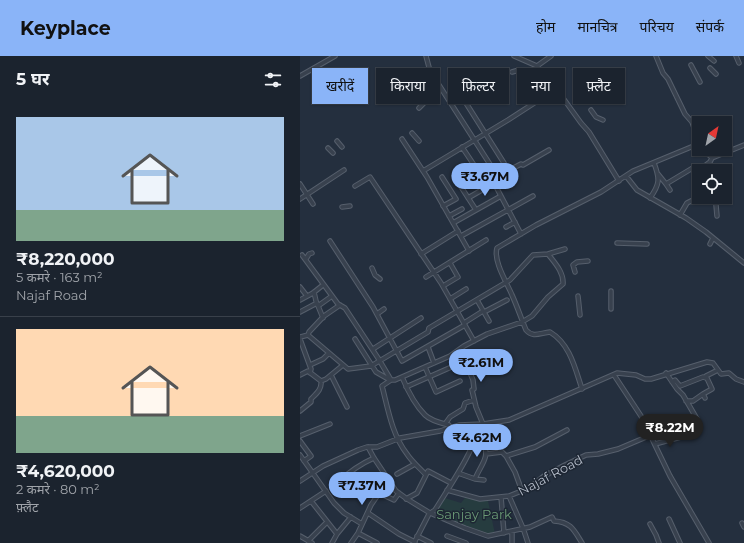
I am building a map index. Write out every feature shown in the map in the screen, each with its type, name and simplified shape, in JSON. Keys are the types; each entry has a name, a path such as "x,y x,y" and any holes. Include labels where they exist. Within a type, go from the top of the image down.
{"street":[{"path":"300,76 335,56"},
{"path":"426,56 430,71 493,169 488,173 520,234"},
{"path":"514,56 537,66 551,56"},
{"path":"656,56 663,73 668,79 685,114 692,122"},
{"path":"708,56 714,61"},
{"path":"736,56 739,63"},
{"path":"691,65 700,82"},
{"path":"710,68 716,74"},
{"path":"512,72 517,71"},
{"path":"565,101 589,132 619,181"},
{"path":"419,108 423,104"},
{"path":"467,104 504,163"},
{"path":"423,171 532,104"},
{"path":"591,110 596,117 603,120"},
{"path":"412,133 420,141"},
{"path":"402,139 423,171 470,251"},
{"path":"337,141 342,147"},
{"path":"708,164 712,158 744,145"},
{"path":"462,147 484,180"},
{"path":"582,389 564,344 550,332 534,336 529,334 526,330 497,260 497,248 536,225 601,192 633,171 692,147"},
{"path":"328,148 333,153"},
{"path":"468,198 521,164 523,165 549,150"},
{"path":"654,163 658,173 670,190"},
{"path":"666,184 692,168"},
{"path":"300,199 344,170"},
{"path":"650,198 657,188 658,173"},
{"path":"454,176 476,210"},
{"path":"626,176 637,190 680,215 714,238 744,263"},
{"path":"355,186 370,177 420,254 443,286 474,341"},
{"path":"442,178 456,199 444,206"},
{"path":"300,185 313,204"},
{"path":"454,223 500,196"},
{"path":"461,236 533,196"},
{"path":"680,215 687,204 692,201"},
{"path":"716,204 717,216"},
{"path":"342,207 350,206"},
{"path":"450,216 462,209"},
{"path":"506,227 515,222"},
{"path":"420,254 458,231"},
{"path":"710,244 714,238"},
{"path":"426,277 486,240"},
{"path":"330,242 377,314 402,361 428,347 483,312 507,300"},
{"path":"617,243 647,244"},
{"path":"308,335 348,370 371,366 428,332 429,328 510,280 533,255 548,254 565,249"},
{"path":"306,259 309,254 312,253"},
{"path":"302,254 332,296 340,305 346,308 391,380"},
{"path":"426,475 406,453 399,439 392,424 382,386 391,380 402,377 450,356 487,334 522,322 532,316 548,297 562,284 563,279 559,269 548,254"},
{"path":"575,272 573,265 577,262 588,261"},
{"path":"443,286 458,277 450,262"},
{"path":"372,268 375,276 380,279"},
{"path":"300,300 314,292 323,284"},
{"path":"300,287 307,296"},
{"path":"450,299 466,289"},
{"path":"611,291 611,309"},
{"path":"314,292 323,318"},
{"path":"300,312 332,296"},
{"path":"578,296 580,315"},
{"path":"477,300 489,321"},
{"path":"310,373 310,365 300,338 308,335 309,332 323,318 340,305"},
{"path":"377,314 384,309"},
{"path":"373,349 421,318"},
{"path":"355,339 376,372 391,380"},
{"path":"428,347 434,363"},
{"path":"460,349 473,380 474,389 472,390 474,400 484,424 494,441 506,456 515,472 522,491"},
{"path":"310,365 323,359 329,353"},
{"path":"406,387 465,361"},
{"path":"300,481 323,466 358,450 368,447 377,447 399,439 458,425 478,425 509,420 617,373 636,375 645,379 650,379 707,362 713,363 721,374 729,373 736,379 744,382"},
{"path":"321,381 343,366"},
{"path":"425,367 436,392 460,381"},
{"path":"672,382 676,380 680,386 703,377 706,378 718,370"},
{"path":"300,375 308,371 321,381 322,386 311,402 300,411"},
{"path":"666,374 697,419"},
{"path":"331,375 348,407"},
{"path":"614,375 641,416 670,476 709,543"},
{"path":"402,377 406,387 426,416 449,425 450,428"},
{"path":"686,401 693,401 704,396 712,389 706,378"},
{"path":"445,424 450,417 463,409 465,403 474,400"},
{"path":"300,428 302,435 330,424"},
{"path":"368,513 415,543 417,536 430,513 435,510 458,473 477,433 478,425"},
{"path":"506,456 535,447 567,430"},
{"path":"475,479 486,458 487,450 481,435 477,433"},
{"name":"Najaf Road","path":"447,490 480,499 509,496 529,488 544,476 565,464 586,455 598,454 618,448 651,435"},
{"path":"655,444 681,437"},
{"path":"300,441 311,456 304,461"},
{"path":"368,447 399,493 406,499 430,513 488,536 530,527 552,517 554,521 562,521 569,524 582,543"},
{"path":"486,454 502,452"},
{"path":"300,455 334,503 362,524"},
{"path":"337,483 349,472 374,458"},
{"path":"397,474 416,464"},
{"path":"406,499 417,493 428,471 451,483"},
{"path":"458,473 475,479 484,480"},
{"path":"351,543 358,533 371,505 382,489"},
{"path":"300,508 326,491"},
{"path":"379,493 394,500 399,493"},
{"path":"509,496 528,543"},
{"path":"501,497 504,532"},
{"path":"311,501 337,534"},
{"path":"332,543 337,534 351,517"},
{"path":"669,519 680,543"},
{"path":"300,536 310,542 327,522"},
{"path":"650,524 659,543"},
{"path":"512,531 512,543"},
{"path":"358,533 376,543"},
{"path":"417,536 431,543"},
{"path":"448,536 466,543"}],"green space":[{"name":"Sanjay Park","path":"445,498 461,503 465,498 488,501 495,534 488,536 433,513"}]}
